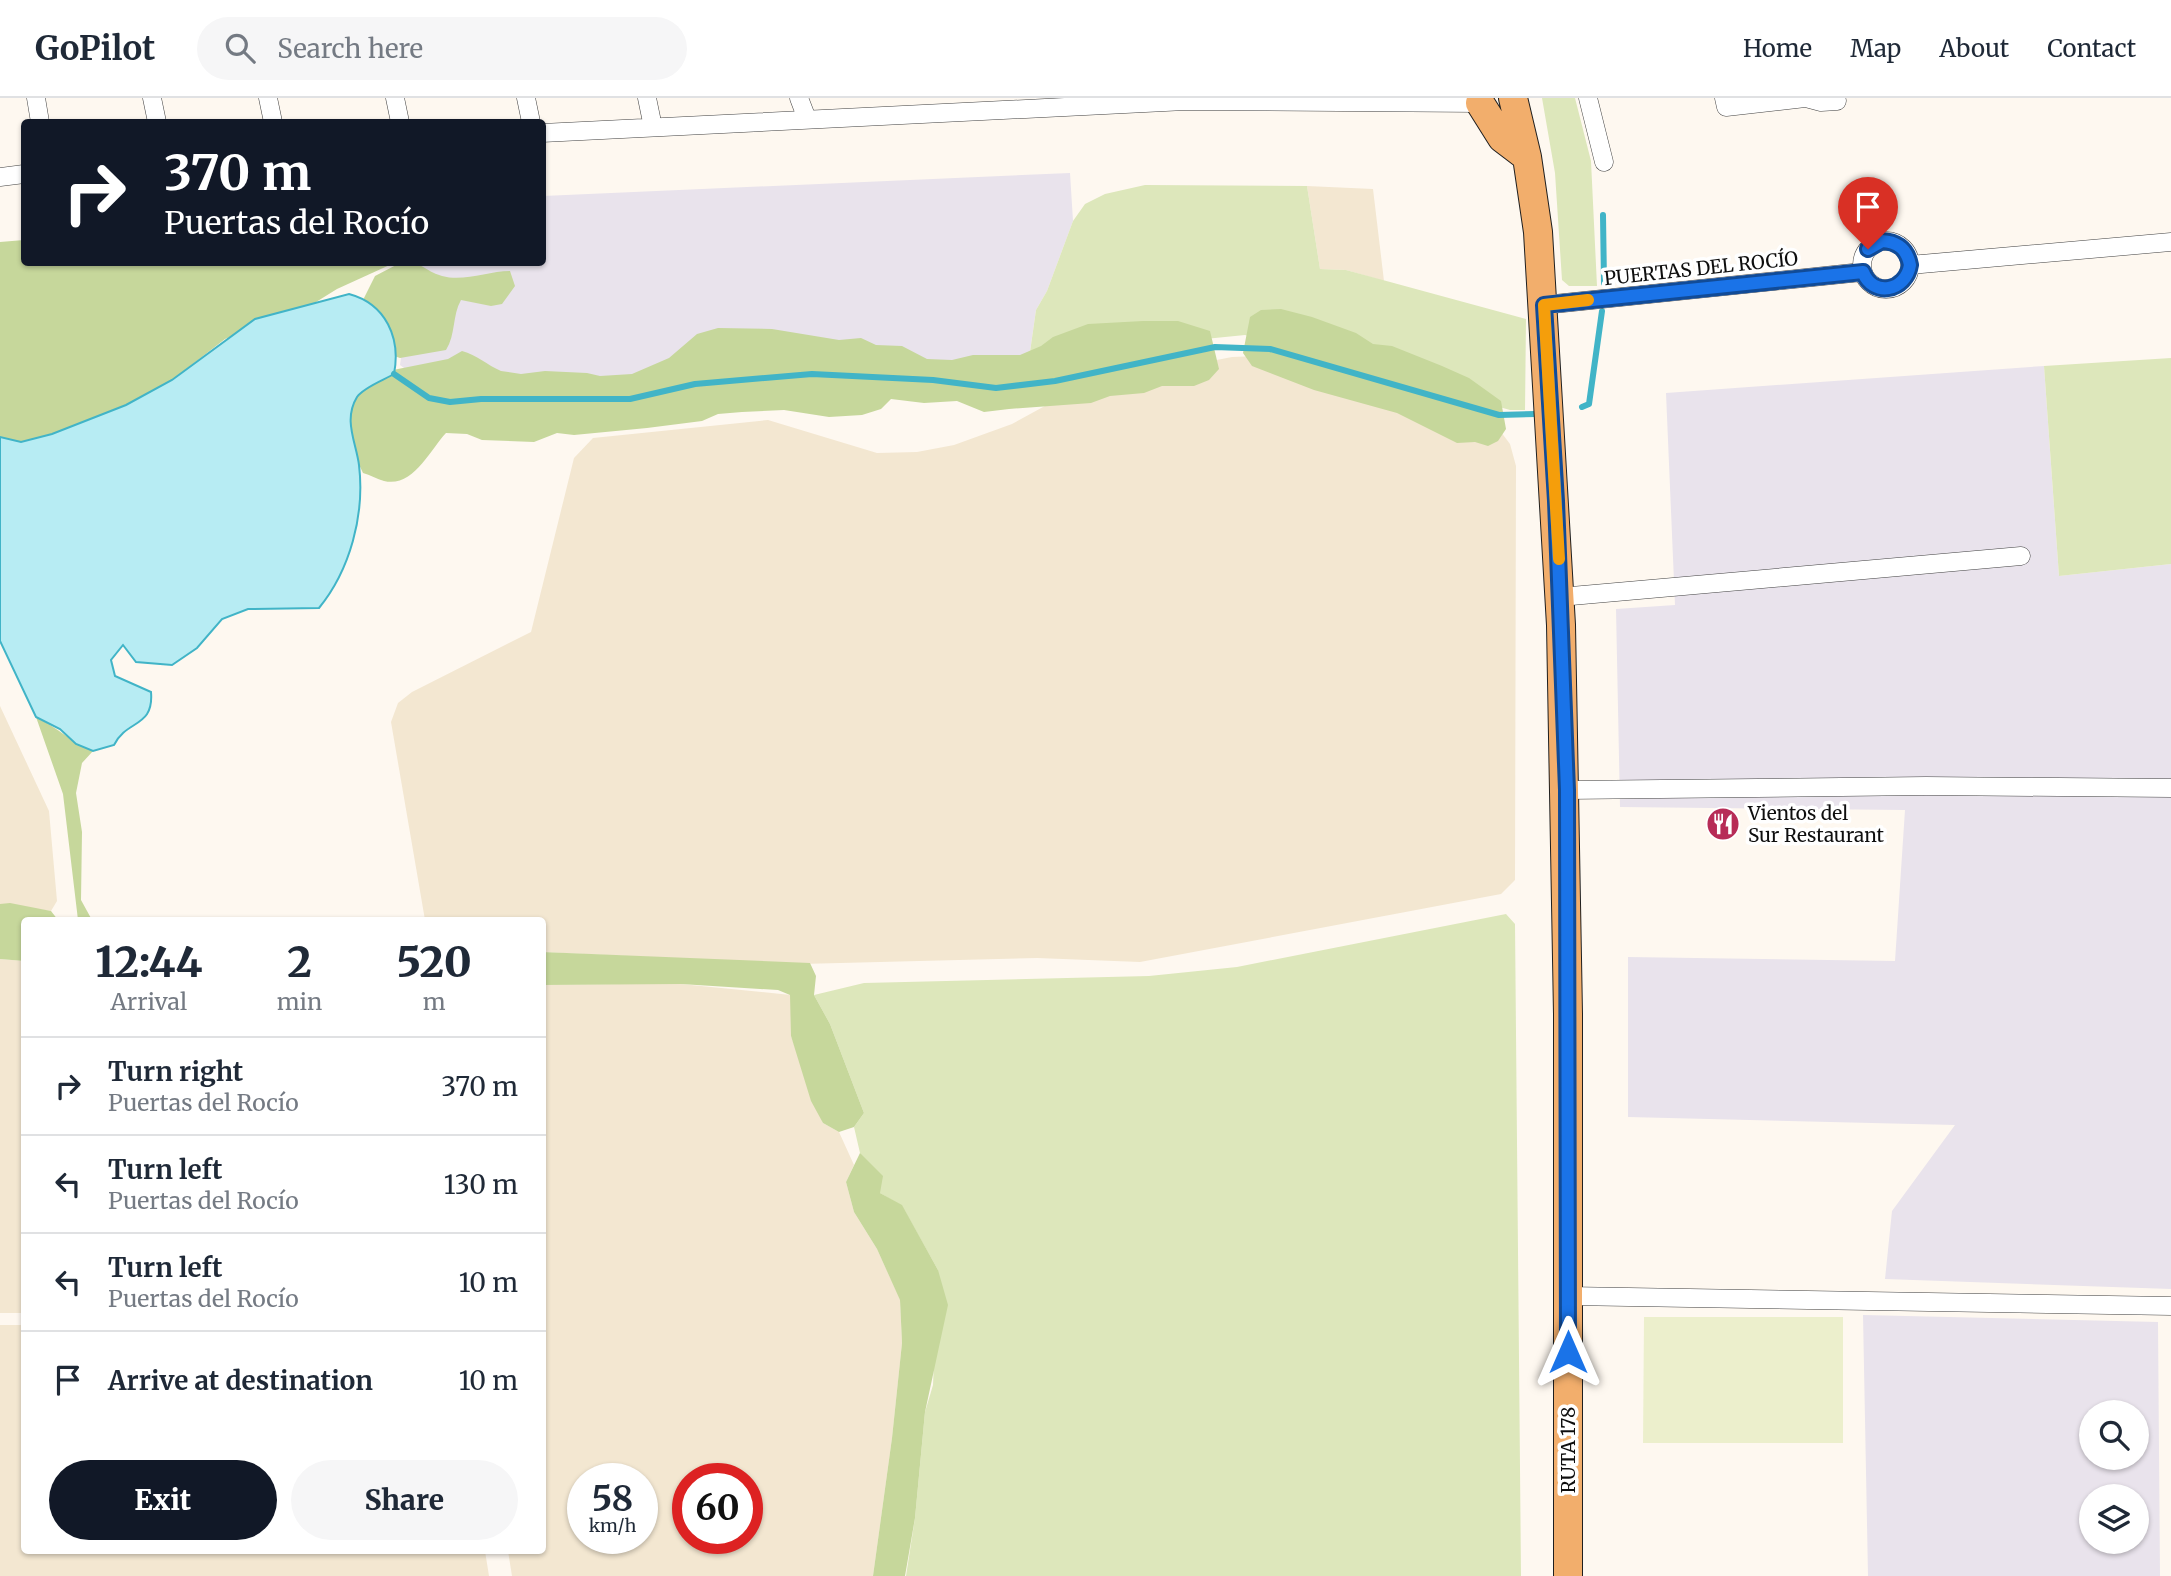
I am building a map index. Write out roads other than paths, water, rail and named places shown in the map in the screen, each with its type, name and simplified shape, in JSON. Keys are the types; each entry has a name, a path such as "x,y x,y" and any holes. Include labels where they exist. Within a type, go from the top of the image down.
{"main road":[{"name":"RUTA 178","path":"1513,98 1527,158 1538,232 1560,597 1567,790 1568,1576"},
{"path":"1480,103 1502,138 1527,158"}],"street":[{"path":"36,98 40,119"},
{"path":"152,98 156,119"},
{"path":"268,98 272,119"},
{"path":"395,98 399,119"},
{"path":"526,98 530,119"},
{"path":"647,98 653,127"},
{"path":"799,98 807,119"},
{"path":"1588,98 1604,162"},
{"path":"1724,98 1726,107 1806,98 1821,102 1837,101"},
{"path":"546,133 807,119 935,105 1346,100 1480,103"},
{"path":"0,177 21,174"},
{"path":"1882,241 1898,244 1904,250 1910,265 1903,282 1886,289 1869,283 1863,272 1863,256 1874,244 1882,241"},
{"path":"1910,265 2171,242"},
{"name":"PUERTAS DEL ROCÍO","path":"1544,305 1863,272"},
{"path":"1560,597 2021,556"},
{"path":"1567,790 1913,786 2171,788"},
{"path":"1567,1296 2171,1306"}],"water":[{"path":"349,294 362,299 381,314 393,336 396,361 394,374 364,390 353,406 351,423 359,465 360,503 347,559 330,593 319,608 248,609 222,619 197,648 172,665 136,662 123,645 111,660 115,676 151,692 148,712 119,737 114,745 93,751 76,744 60,729 36,717 0,641 0,437 21,442 52,434 126,405 172,380 255,319"}],"waterway":[{"path":"1603,215 1604,283"},
{"path":"1582,407 1589,404 1602,311"},
{"path":"394,374 429,398 450,402 481,399 630,399 695,384 812,374 933,380 996,388 1055,381 1215,347 1270,349 1499,415 1536,414"}],"place":[{"name":"Vientos del Sur Restaurant","path":"1723,824"}]}
